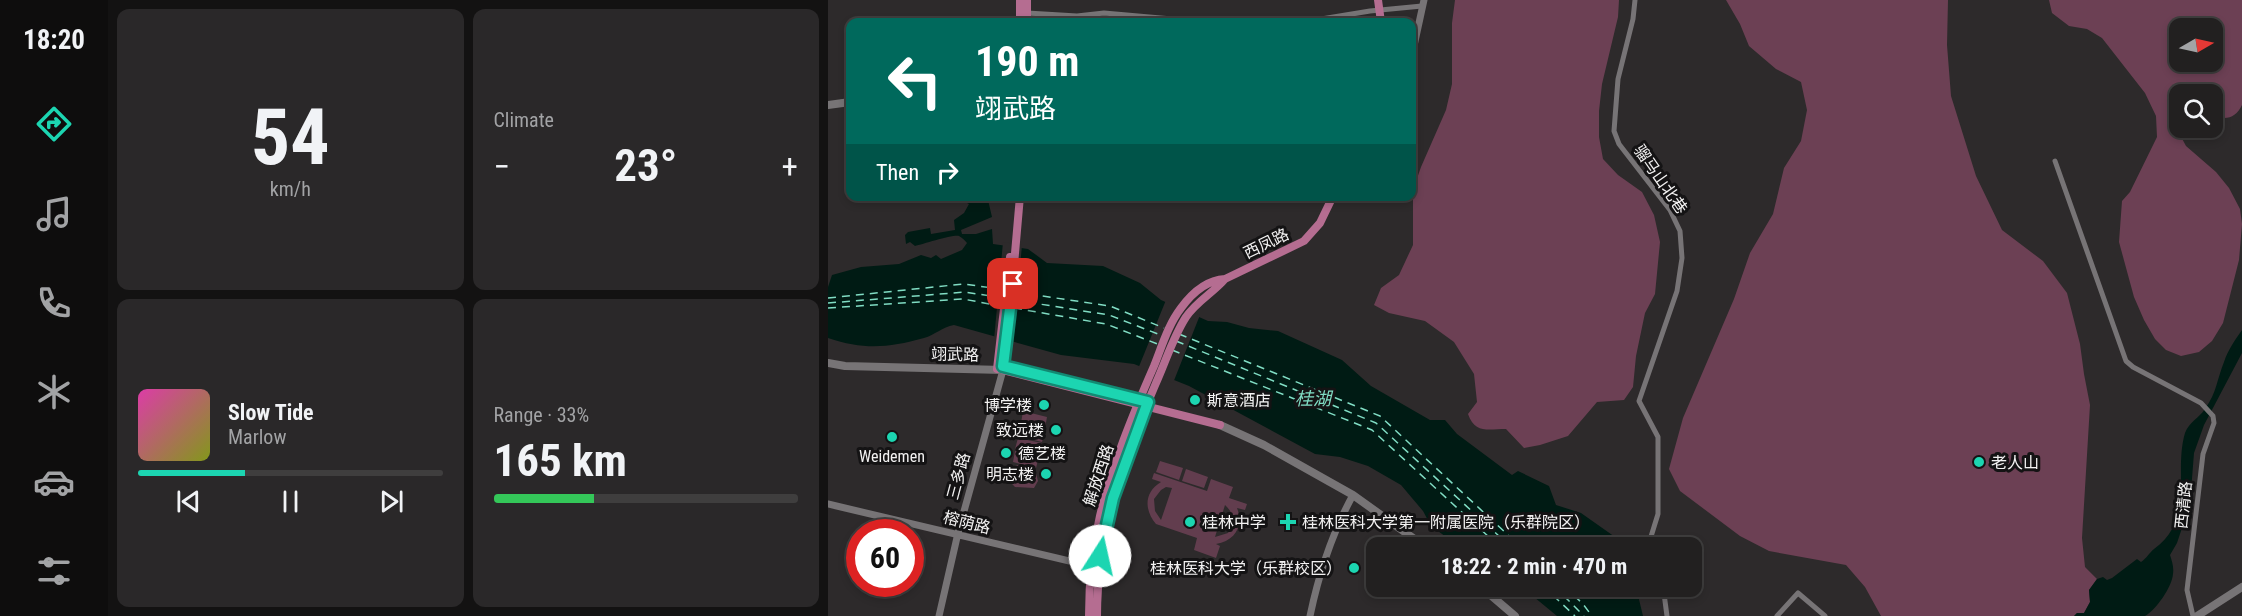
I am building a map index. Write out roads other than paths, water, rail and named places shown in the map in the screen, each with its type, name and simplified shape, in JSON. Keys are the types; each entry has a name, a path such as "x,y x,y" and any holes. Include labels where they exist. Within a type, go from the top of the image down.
{"main road":[{"path":"1020,0 1020,18"},
{"path":"1027,0 1027,18"},
{"path":"828,105 846,103"},
{"path":"1015,201 1015,243"},
{"path":"1015,243 1019,201"},
{"name":"西凤路","path":"1151,384 1173,321 1191,303 1225,279 1304,241 1320,223 1331,201"},
{"name":"三多路","path":"1000,368 1015,243"},
{"name":"翊武路","path":"828,363 845,366 1000,368 1206,418 1264,445 1353,495 1412,537"},
{"name":"解放西路","path":"1089,616 1103,501 1151,384"},
{"name":"解放西路","path":"1094,568 1097,616"},
{"path":"2195,616 2242,587"},
{"path":"1493,597 1515,616"}],"street":[{"name":"骝马山北巷","path":"1635,0 1633,19 1618,79 1614,131 1619,144 1670,210 1680,231 1683,258 1677,291 1639,401 1658,437 1658,514 1651,537"},
{"path":"1321,18 1379,5 1423,3 1416,36"},
{"path":"1027,13 1077,16 1104,13 1161,18"},
{"name":"西清路","path":"2055,161 2126,361 2133,367 2201,403 2212,416 2214,423 2203,454 2187,590 2195,616"},
{"name":"三多路","path":"939,616 1000,368"},
{"path":"1310,616 1317,581 1328,546 1353,495"},
{"name":"榕荫路","path":"828,504 958,533 1094,568"},
{"path":"1777,616 1798,593 1824,616"},
{"path":"1664,597 1667,616"}],"water":[{"name":"桂湖","path":"963,201 988,201 992,217 961,230 962,234 976,234 992,229 993,244 1028,249 1047,263 1103,266 1140,283 1161,300 1208,321 1278,331 1342,360 1371,386 1430,420 1445,420 1457,434 1512,475 1518,471 1549,486 1556,505 1581,513 1615,537 1446,537 1431,526 1423,511 1401,485 1368,466 1340,457 1315,454 1189,386 1134,364 1061,355 954,325 924,338 887,346 865,346 828,338 828,287 832,275 861,267 899,264 921,255 931,258 936,255 941,259 962,250 967,243 959,236 915,246 910,242 906,244 905,235 908,232 930,228 931,234 955,230 954,220 964,213 969,204"},
{"path":"2242,330 2242,353 2204,425 2194,453 2190,504 2177,543 2170,555 2173,574 2163,598 2145,616 2074,616 2077,613 2084,613 2090,602 2089,590 2097,579 2103,577 2107,580 2137,559 2141,562 2167,537 2175,524 2181,495 2182,448 2185,433 2209,403 2228,353"},
{"path":"1534,597 1638,597 1643,616 1557,616"}],"place":[{"name":"斯意酒店","path":"1195,400"},
{"name":"博学楼","path":"1044,405"},
{"name":"致远楼","path":"1056,430"},
{"name":"Weidemen","path":"892,437"},
{"name":"德艺楼","path":"1006,453"},
{"name":"老人山","path":"1979,462"},
{"name":"明志楼","path":"1046,474"},
{"name":"桂林中学","path":"1190,522"},
{"name":"桂林医科大学第一附属医院（乐群院区）","path":"1288,522"},
{"name":"桂林医科大学（乐群校区）","path":"1354,568"}]}
